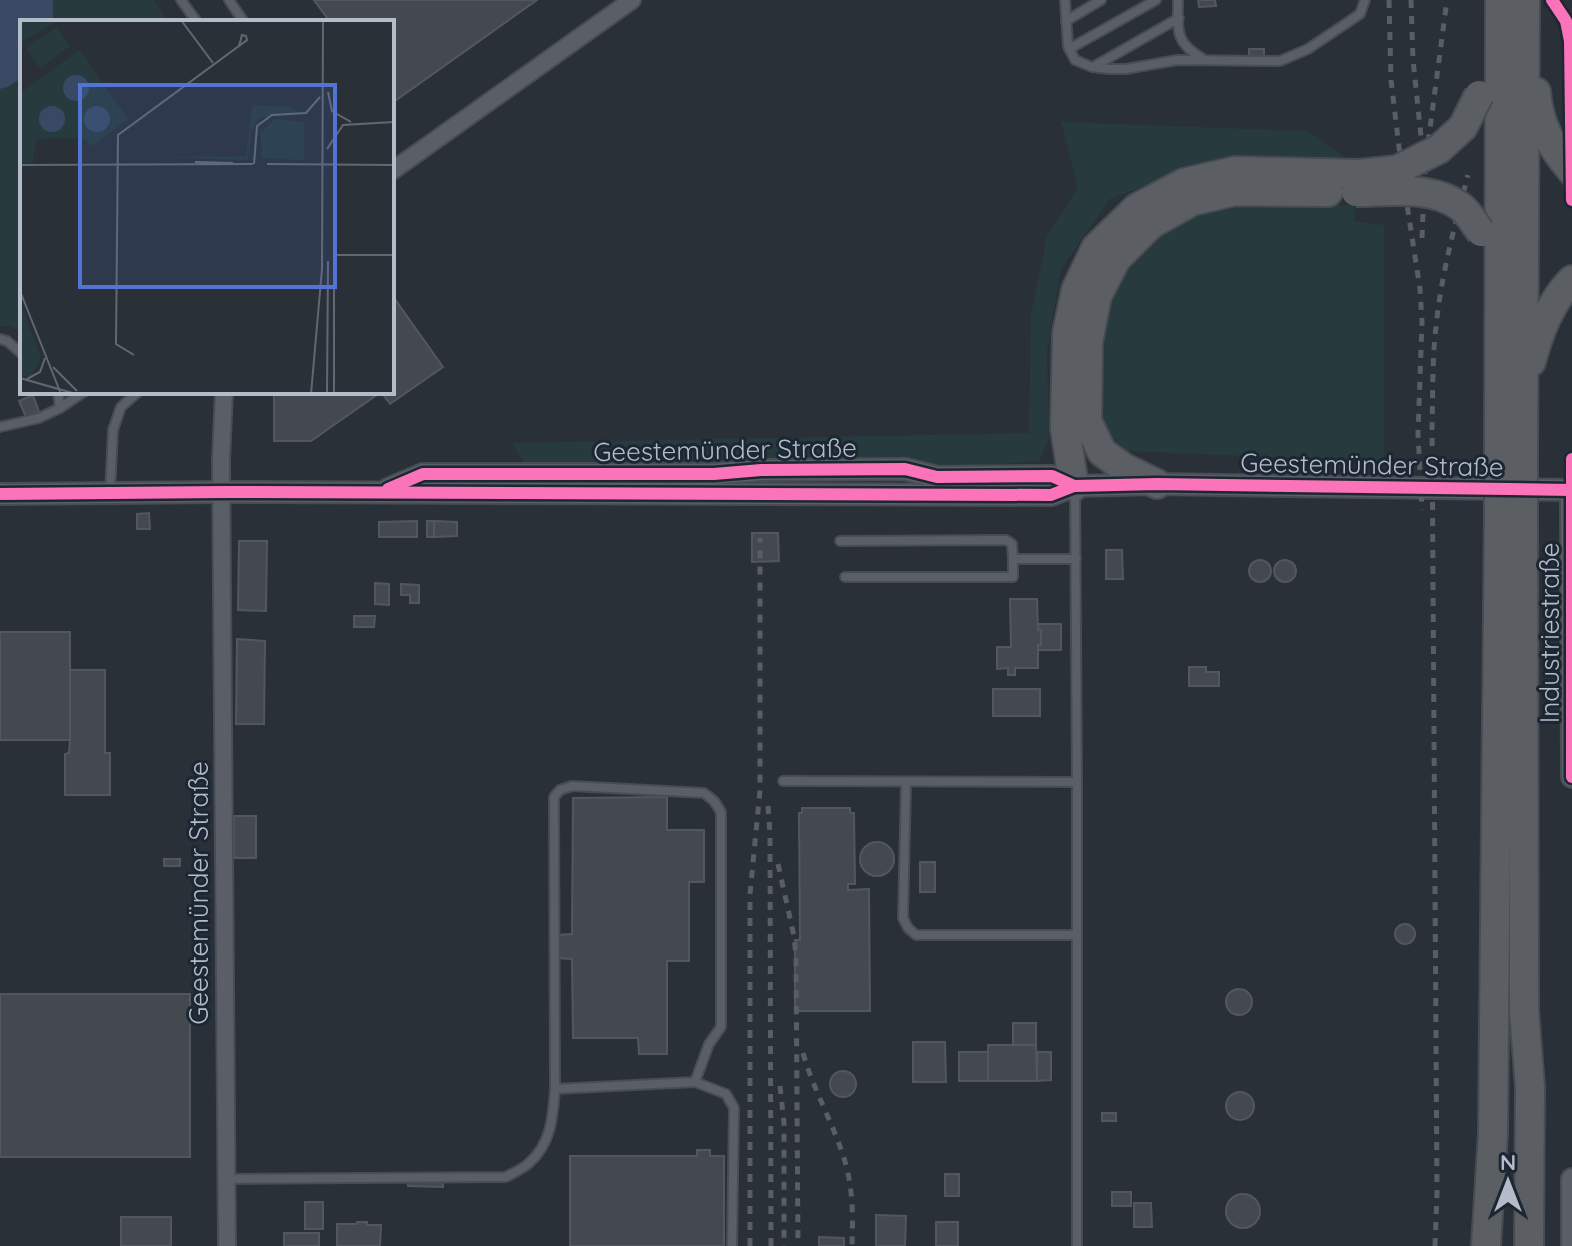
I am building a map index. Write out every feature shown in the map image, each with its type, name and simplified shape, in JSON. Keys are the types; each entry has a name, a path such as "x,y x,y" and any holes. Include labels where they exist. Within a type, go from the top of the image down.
{"highway":[{"path":"1074,486 1087,421 1088,342 1097,296 1116,259 1151,224 1192,201 1235,191 1358,183 1397,170 1439,149 1463,127 1479,95 1487,59 1491,0"},
{"name":"Industriestraße","path":"1500,0 1499,380 1511,463 1524,1010 1530,1087 1529,1246"},
{"path":"1526,0 1540,120 1559,156 1572,171"},
{"name":"Industriestraße","path":"1511,463 1523,394 1526,0"},
{"path":"1074,486 1065,428 1067,333 1076,290 1096,248 1137,208 1184,183 1235,171 1418,191 1443,198 1462,208 1481,232 1486,248 1499,380"},
{"path":"1523,394 1546,316 1564,290"},
{"path":"1087,421 1102,452 1124,468 1157,484"},
{"name":"Industriestraße","path":"1486,1246 1493,1133 1511,511"}],"street":[{"path":"394,170 632,0"},
{"path":"222,492 224,394"},
{"name":"Geestemünder Straße","path":"0,494 1051,495 1074,486 1157,484 1572,490"},
{"name":"Industriestraße","path":"1572,490 1572,777"},
{"name":"Geestemünder Straße","path":"222,492 227,1246"},
{"path":"1572,1179 1572,1246"}],"lane":[{"path":"181,0 196,20"},
{"path":"229,0 243,20"},
{"path":"1065,0 1069,49 1075,60 1092,67 1126,69 1177,60 1280,61 1308,49 1360,14 1365,0"},
{"path":"1066,21 1101,0"},
{"path":"1069,49 1156,0"},
{"path":"1178,0 1179,35 1189,51 1208,61"},
{"path":"1092,67 1179,18"},
{"path":"0,339 20,352"},
{"path":"58,394 60,408"},
{"path":"0,427 39,418 81,394"},
{"path":"110,494 113,430 121,407 136,394"},
{"path":"1074,486 1077,1246"},
{"path":"840,541 1006,540 1012,544 1013,577 845,577"},
{"path":"1013,559 1076,559"},
{"path":"783,781 1077,782"},
{"path":"906,782 903,918 908,928 916,935 1077,935"},
{"path":"227,1179 506,1177 529,1164 542,1148 551,1128 555,1089 554,797 560,790 572,786 704,793 721,812 721,1027 709,1044 695,1082"},
{"path":"555,1089 695,1082 726,1094 734,1108 732,1246"}],"green space":[{"path":"0,0 154,0 168,20 20,20 20,333 13,326 0,326"},
{"path":"1061,122 1307,131 1354,164 1216,159 1110,199 1061,269 1047,352 1049,439 1039,461 946,469 527,466 511,443 1029,433 1031,314 1047,236 1078,188"},
{"path":"1355,205 1354,221 1384,225 1384,462 1127,451 1101,426 1101,334 1112,293 1136,255 1163,228 1202,207"}],"water":[{"path":"0,0 53,0 53,20 20,20 20,79 0,89"}],"building":[{"path":"314,0 537,0 394,102 394,20 329,20"},
{"path":"1198,0 1215,0 1216,6 1199,7"},
{"path":"1249,49 1264,49 1264,56 1249,56"},
{"path":"394,298 443,367 390,404 382,394 394,394"},
{"path":"274,394 378,394 311,441 274,441"},
{"path":"33,395 39,412 26,417 19,401"},
{"path":"149,513 150,529 137,529 137,514"},
{"path":"417,521 417,537 379,537 379,522"},
{"path":"427,521 434,521 434,537 427,537"},
{"path":"434,521 457,522 457,536 434,537"},
{"path":"752,533 778,533 779,561 752,562"},
{"path":"239,541 267,541 266,611 238,610"},
{"path":"1106,550 1122,550 1123,579 1106,579"},
{"path":"1260,560 1268,563 1271,571 1268,579 1260,582 1252,579 1249,571 1252,563"},
{"path":"1285,560 1293,563 1296,571 1293,579 1285,582 1277,579 1274,571 1277,563"},
{"path":"375,583 389,584 389,605 375,604"},
{"path":"401,584 419,585 419,603 410,603 410,595 401,595"},
{"path":"1010,599 1037,599 1038,630 1041,630 1038,668 1015,668 1015,675 1008,675 1008,668 997,669 997,647 1011,647"},
{"path":"354,616 375,616 374,627 354,627"},
{"path":"1038,624 1061,624 1061,650 1038,650 1041,630 1038,630"},
{"path":"0,632 70,632 70,740 0,740"},
{"path":"237,639 265,641 264,724 236,724"},
{"path":"1189,667 1206,667 1206,672 1219,672 1219,686 1189,686"},
{"path":"70,670 105,670 105,753 110,753 110,795 65,795 65,754 69,753 70,740"},
{"path":"993,689 1040,689 1040,716 993,716"},
{"path":"667,797 667,830 704,830 704,882 689,882 689,961 667,961 667,1054 639,1054 638,1038 573,1038 572,959 557,958 557,935 572,934 573,798"},
{"path":"802,808 850,808 850,813 854,813 855,884 848,884 848,890 869,889 870,1011 795,1011 795,940 800,940 799,813 802,813"},
{"path":"234,816 256,816 256,858 234,858"},
{"path":"877,842 889,847 894,859 889,871 877,876 865,871 860,859 865,847"},
{"path":"164,859 180,859 180,866 164,866"},
{"path":"920,862 935,862 935,892 920,892"},
{"path":"1405,924 1412,927 1415,934 1412,941 1405,944 1398,941 1395,934 1398,927"},
{"path":"1239,989 1248,993 1252,1002 1248,1011 1239,1015 1230,1011 1226,1002 1230,993"},
{"path":"0,994 190,994 190,1157 0,1157"},
{"path":"1013,1023 1036,1023 1036,1045 1013,1045"},
{"path":"913,1042 945,1042 946,1082 913,1082"},
{"path":"988,1045 1036,1045 1037,1081 988,1081"},
{"path":"959,1052 988,1052 988,1081 959,1081"},
{"path":"1037,1052 1051,1052 1051,1080 1037,1081"},
{"path":"843,1071 852,1075 856,1084 852,1093 843,1097 834,1093 830,1084 834,1075"},
{"path":"1240,1092 1250,1096 1254,1106 1250,1116 1240,1120 1230,1116 1226,1106 1230,1096"},
{"path":"1102,1113 1116,1113 1116,1121 1102,1121"},
{"path":"697,1150 710,1150 710,1156 724,1156 724,1246 570,1246 570,1156 697,1156"},
{"path":"945,1174 959,1174 959,1196 945,1196"},
{"path":"408,1181 443,1181 443,1187 408,1186"},
{"path":"1112,1192 1131,1192 1131,1206 1112,1206"},
{"path":"1243,1194 1255,1199 1260,1211 1255,1223 1243,1228 1231,1223 1226,1211 1231,1199"},
{"path":"305,1202 323,1202 323,1229 305,1229"},
{"path":"1134,1203 1151,1203 1152,1227 1134,1227"},
{"path":"876,1215 906,1216 905,1246 876,1246"},
{"path":"121,1217 171,1217 171,1246 121,1246"},
{"path":"357,1222 381,1225 380,1246 337,1246 337,1224"},
{"path":"936,1222 958,1222 958,1246 936,1246"},
{"path":"284,1233 319,1233 319,1246 284,1246"},
{"path":"819,1237 844,1238 844,1246 819,1246"}],"railway":[{"path":"1389,0 1391,80 1420,289 1422,322 1418,434 1422,510"},
{"path":"1411,0 1413,60 1422,146"},
{"path":"1422,238 1425,166 1447,0"},
{"path":"1435,1246 1433,364 1441,288 1468,175"},
{"path":"750,1246 750,894 760,790 760,538"},
{"path":"768,806 771,1246"},
{"path":"778,864 796,957 798,1246"},
{"path":"803,1053 846,1165 852,1205 852,1246"},
{"path":"780,1086 784,1123 784,1246"}],"cycle path":[{"path":"1552,0 1566,21 1570,41 1572,200"},
{"path":"1572,459 1572,777"},
{"path":"388,489 423,474 714,474 761,470 905,469 937,477 1052,476 1074,486"},
{"path":"0,494 1051,495 1074,486 1157,484 1572,490"}]}
